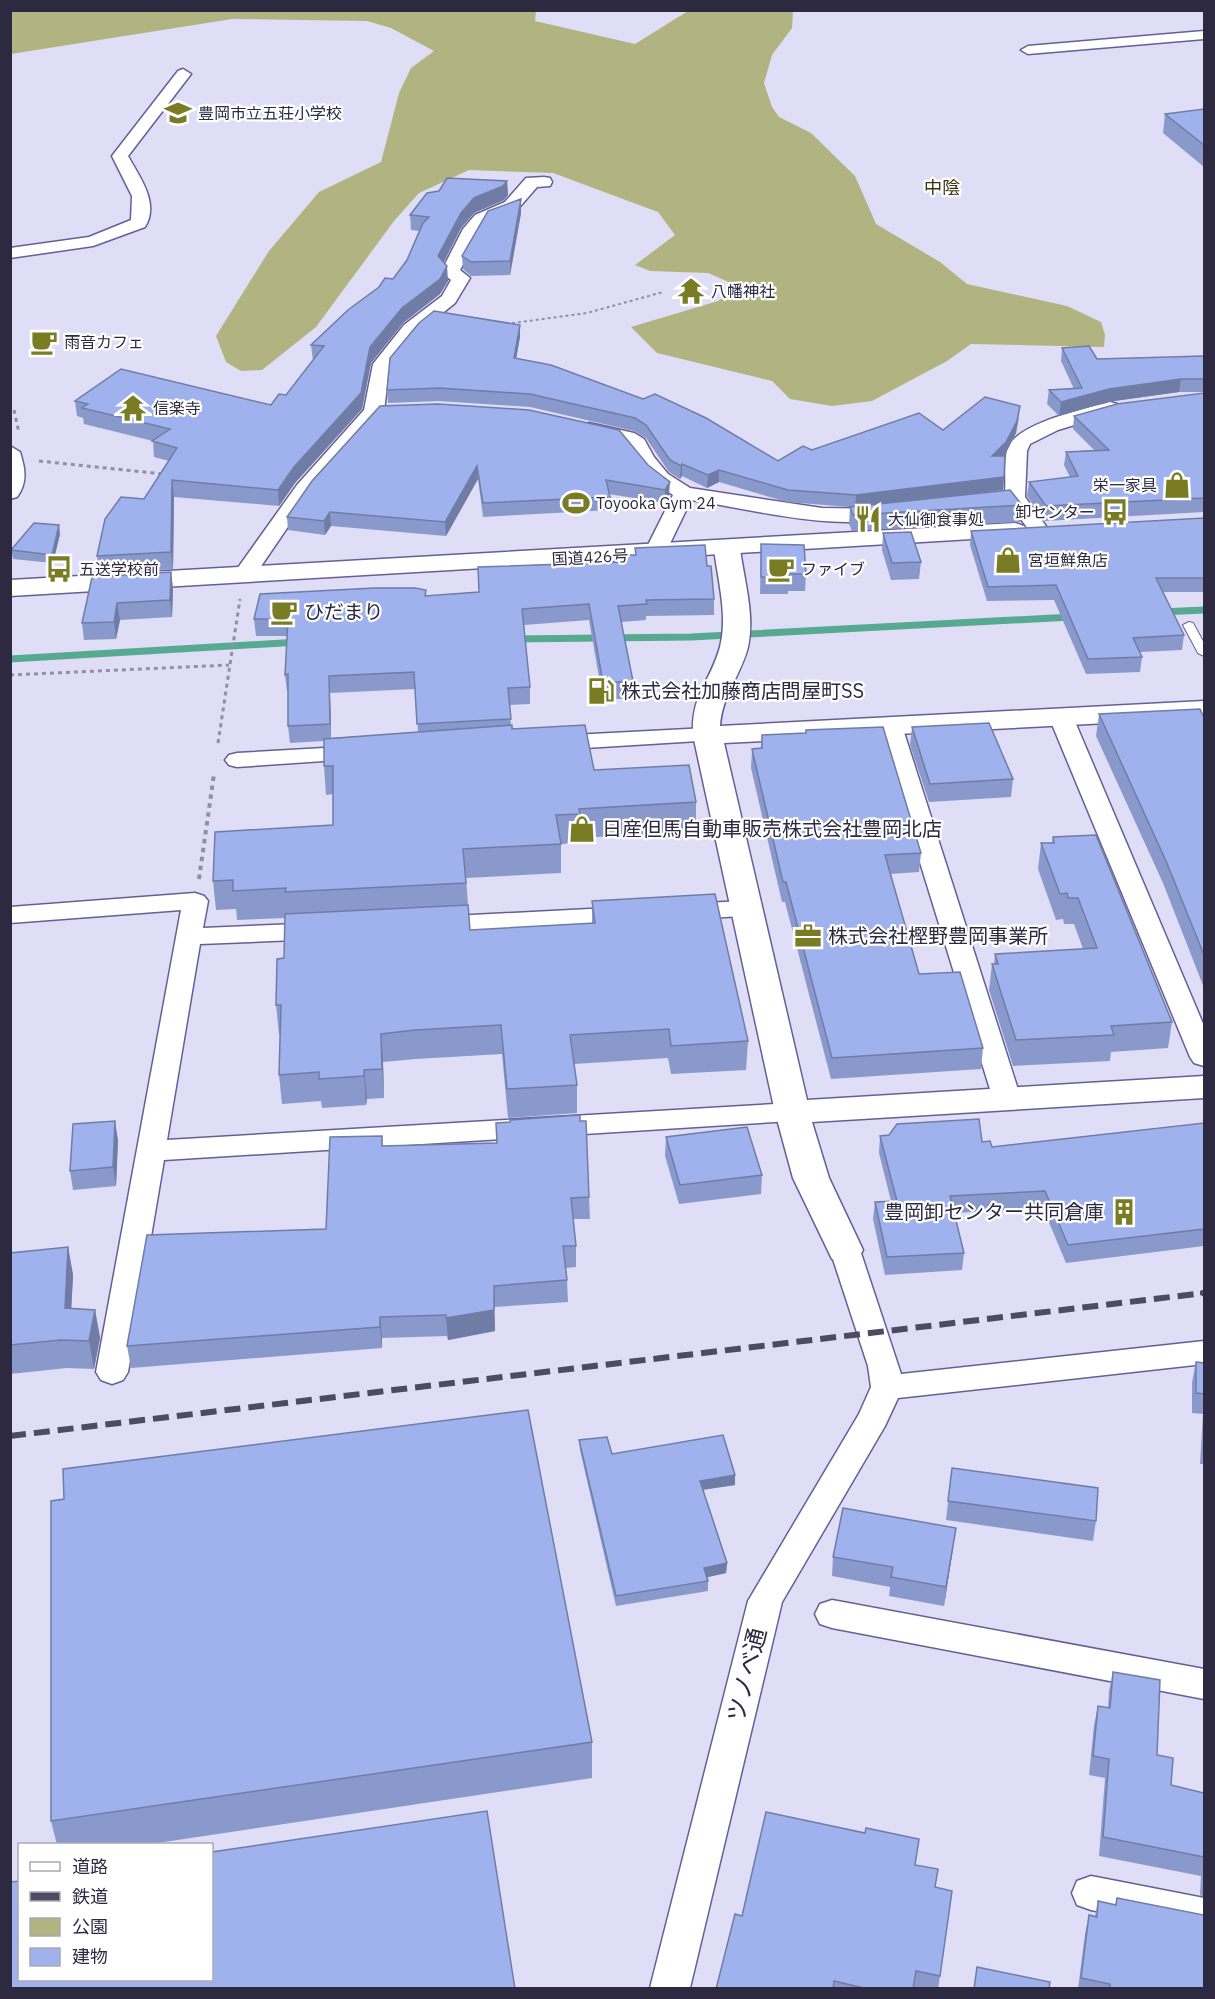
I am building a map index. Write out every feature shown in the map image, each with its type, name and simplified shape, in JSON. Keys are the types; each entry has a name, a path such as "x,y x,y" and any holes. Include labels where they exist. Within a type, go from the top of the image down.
{"main road":[{"name":"国道426号","path":"10,588 1050,529"},
{"path":"727,549 735,634 729,660 707,701 708,735 792,1112 811,1178 845,1250"},
{"path":"708,735 1204,709"},
{"path":"792,1112 1204,1087"}],"street":[{"path":"1028,50 1204,34"},
{"path":"10,253 93,243 118,235 139,223 144,208 141,195 120,156 183,74"},
{"path":"243,576 275,527 304,489 374,411 380,368 403,337 449,299 461,278 450,272 472,230 481,219 511,206 532,182 544,182"},
{"path":"1015,497 1017,451 1022,440 1051,426 1129,404"},
{"path":"374,411 396,410"},
{"path":"573,425 627,437 637,443 645,459 661,478 684,493 822,514 855,516 901,511"},
{"path":"10,452 15,474 15,485 10,493"},
{"path":"655,553 684,493"},
{"path":"958,505 1015,497"},
{"path":"1015,497 1050,529"},
{"path":"1062,717 1204,1057"},
{"path":"890,726 1007,1099"},
{"path":"531,744 708,735"},
{"path":"227,754 378,752"},
{"path":"10,915 195,901 112,1372"},
{"path":"414,926 746,909"},
{"path":"189,937 343,929"},
{"path":"151,1151 792,1112"},
{"path":"845,1250 884,1366 887,1387 1204,1353"},
{"name":"ツノベ通","path":"670,1989 765,1601 874,1417 887,1387"},
{"path":"832,1614 1204,1684"},
{"path":"1091,1893 1204,1915"}],"lane":[{"path":"1189,625 1204,653"}],"path":[{"path":"495,325 587,313 663,292"},
{"path":"38,461 165,474"},
{"path":"227,754 230,663 243,576"},
{"path":"10,675 230,663"},
{"path":"195,901 214,771"}],"green space":[{"path":"11,11 536,11 535,21 635,44 688,11 793,11 792,28 772,55 764,83 772,107 779,117 811,133 855,176 876,224 940,262 967,284 1067,306 1101,322 1105,335 1104,347 971,344 947,361 872,401 832,406 790,399 772,381 657,353 631,327 718,301 729,294 731,283 708,273 650,271 635,265 675,235 658,212 553,173 469,170 419,193 394,221 316,327 262,370 241,371 226,362 216,336 269,251 319,192 381,162 399,93 411,68 434,51 391,28 367,21 232,19 11,54"}],"building":[{"path":"1204,109 1204,145 1165,114"},
{"path":"447,178 507,181 503,186 474,198 461,213 438,256 447,266 440,279 402,308 370,347 361,393 294,467 278,490 172,480 171,552 97,556 105,519 121,497 144,499 177,448 152,441 170,429 82,408 88,404 75,401 121,369 271,405 279,394 286,395 324,346 311,345 348,310 379,287 385,278 393,279 407,260 423,223 429,217 410,215 427,193 439,191"},
{"path":"521,199 510,261 471,262 462,256 488,211"},
{"path":"434,311 520,325 514,358 551,365 643,399 655,394 706,418 778,461 803,446 812,450 919,413 943,430 985,397 1020,406 1017,421 1006,442 992,456 1005,456 1004,477 856,495 788,490 719,470 708,475 682,464 681,466 670,460 646,425 635,418 530,394 439,388 387,390 390,358 419,323"},
{"path":"1089,346 1097,359 1204,356 1204,379 1181,379 1109,389 1061,402 1049,390 1082,388 1062,348"},
{"path":"1204,393 1204,498 1046,506 1029,482 1078,476 1066,452 1109,450 1074,416 1117,404"},
{"path":"438,404 529,410 619,430 648,465 670,482 665,490 606,480 610,497 483,503 477,466 445,522 330,512 324,521 287,517 312,481 380,406"},
{"path":"1010,490 1022,505 853,515 850,507"},
{"path":"1204,518 1204,578 1156,578 1184,635 1133,638 1142,657 1088,659 1056,585 988,587 971,531"},
{"path":"34,523 59,525 52,555 11,550"},
{"path":"911,532 921,562 892,563 883,533"},
{"path":"761,544 804,545 806,574 789,574 789,578 761,577"},
{"path":"705,545 707,566 711,566 714,599 646,600 647,604 618,606 633,681 603,683 589,604 522,609 530,687 508,688 511,719 417,724 414,672 329,676 330,724 288,726 288,674 285,675 288,619 254,619 260,594 374,588 415,588 426,590 425,596 479,592 478,567 621,562 622,555 636,555 635,548"},
{"path":"171,572 170,600 117,603 114,622 82,623 92,577"},
{"path":"1200,709 1204,718 1204,955 1166,861 1099,714"},
{"path":"989,723 1013,779 930,784 912,727"},
{"path":"512,725 512,729 585,725 594,770 689,765 696,802 579,809 580,814 556,815 561,844 463,849 466,883 285,892 286,888 233,891 233,880 213,881 215,832 333,825 333,766 324,766 324,739"},
{"path":"883,727 921,853 885,855 919,974 960,972 983,1048 832,1058 786,882 783,882 752,749 762,748 762,735 806,733 806,730"},
{"path":"1096,835 1172,1022 1111,1026 1114,1035 1016,1040 992,964 998,964 995,954 1097,948 1078,898 1068,898 1067,893 1060,894 1041,843 1054,843 1053,837"},
{"path":"715,894 748,1041 671,1046 669,1029 570,1035 577,1085 507,1089 501,1025 415,1030 381,1034 382,1069 364,1070 364,1076 319,1079 319,1072 279,1075 281,1005 276,1005 277,959 284,958 285,914 468,905 470,930 595,923 592,901"},
{"path":"580,1115 580,1121 586,1121 589,1197 571,1198 576,1246 563,1246 567,1280 494,1286 494,1310 446,1318 446,1315 380,1317 380,1327 127,1346 147,1235 326,1229 330,1137 382,1136 382,1146 497,1143 496,1123"},
{"path":"979,1119 982,1142 990,1141 992,1147 1204,1123 1204,1229 1068,1245 1045,1191 950,1196 964,1253 887,1257 875,1202 897,1201 880,1136 889,1135 897,1124"},
{"path":"115,1121 113,1167 70,1171 73,1124"},
{"path":"747,1127 762,1175 680,1185 666,1137"},
{"path":"68,1247 65,1308 95,1310 89,1341 61,1340 10,1345 10,1253"},
{"path":"1196,1362 1204,1363 1204,1394 1196,1393"},
{"path":"528,1410 592,1742 51,1821 51,1501 64,1499 63,1469"},
{"path":"723,1435 735,1475 700,1481 727,1563 704,1568 708,1581 616,1596 579,1440 607,1437 612,1454"},
{"path":"952,1468 1098,1488 1096,1521 948,1501"},
{"path":"843,1508 956,1528 946,1587 891,1577 893,1567 833,1557"},
{"path":"1113,1672 1160,1680 1157,1755 1173,1758 1171,1785 1204,1793 1204,1857 1103,1837 1109,1759 1093,1756 1098,1706 1110,1708"},
{"path":"487,1811 515,1989 10,1989 10,1882 18,1881 18,1981 213,1981 213,1852"},
{"path":"766,1812 865,1833 866,1828 919,1839 915,1865 938,1869 935,1887 952,1891 940,1976 916,1971 913,1989 868,1989 834,1981 833,1989 716,1989 735,1914 742,1916"},
{"path":"1117,1898 1204,1915 1204,1989 1110,1989 1110,1984 1081,1978 1089,1915 1097,1917 1098,1901 1116,1905"},
{"path":"977,1967 1050,1982 1049,1989 974,1989"}],"waterway":[{"path":"1161,612 1204,610"},
{"path":"513,639 691,637 1072,617"},
{"path":"10,659 299,642"}],"railway":[{"path":"10,1436 1204,1293 1200,1293"}],"place":[{"name":"豊岡市立五荘小学校","path":"178,113"},
{"name":"八幡神社","path":"691,291"},
{"name":"雨音カフェ","path":"44,342"},
{"name":"信楽寺","path":"133,408"},
{"name":"栄一家具","path":"1177,485"},
{"name":"Toyooka Gym 24","path":"576,503"},
{"name":"卸センター","path":"1115,512"},
{"name":"大仙御食事処","path":"868,519"},
{"name":"宮垣鮮魚店","path":"1008,560"},
{"name":"五送学校前","path":"59,569"},
{"name":"ファイブ","path":"781,569"},
{"name":"ひだまり","path":"284,612"},
{"name":"株式会社加藤商店問屋町SS","path":"601,691"},
{"name":"日産但馬自動車販売株式会社豊岡北店","path":"582,829"},
{"name":"株式会社樫野豊岡事業所","path":"808,936"},
{"name":"豊岡卸センター共同倉庫","path":"1124,1212"}],"district":[{"name":"中陰","path":"942,188"}]}
